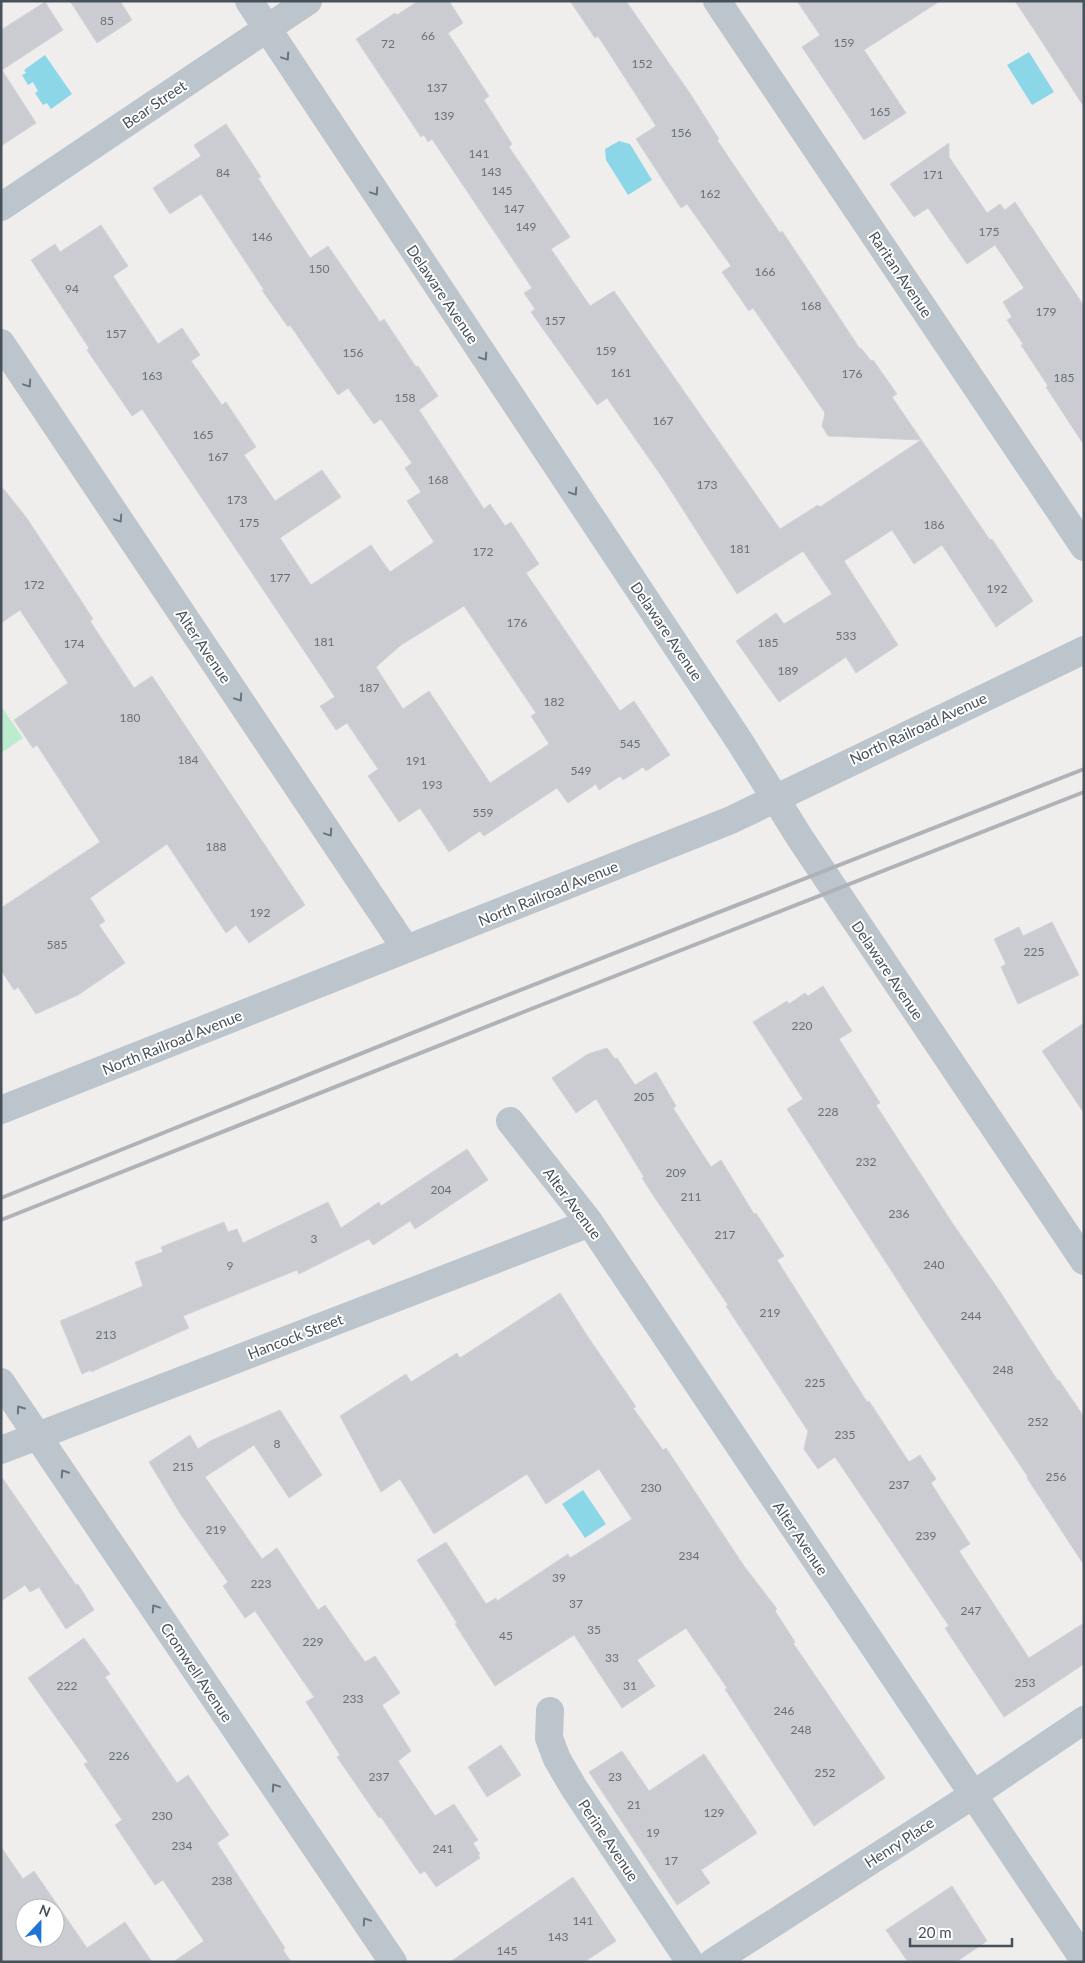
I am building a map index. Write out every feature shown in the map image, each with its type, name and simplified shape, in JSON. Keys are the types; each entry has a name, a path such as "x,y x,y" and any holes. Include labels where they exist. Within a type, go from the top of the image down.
{"street":[{"name":"Delaware Avenue","path":"249,1 1084,1262"},
{"name":"Bear Street","path":"1,207 308,1"},
{"name":"Raritan Avenue","path":"717,1 1084,547"},
{"name":"Alter Avenue","path":"1,344 406,949"},
{"name":"North Railroad Avenue","path":"1,1110 708,829 1084,650"},
{"name":"Alter Avenue","path":"510,1121 590,1223 1084,1960"},
{"name":"Hancock Street","path":"1,1450 590,1223"},
{"name":"Cromwell Avenue","path":"1,1382 393,1962"},
{"name":"Perine Avenue","path":"550,1711 549,1738 557,1759 574,1788 690,1962"},
{"name":"Henry Place","path":"713,1962 973,1795 1084,1720"}],"green space":[{"path":"1,706 23,738 1,753"}],"water":[{"path":"1029,52 1054,92 1032,105 1007,65"},
{"path":"45,55 72,94 51,109 47,103 43,105 35,93 38,91 33,82 28,85 22,75 26,73 24,70"},
{"path":"619,141 630,144 652,180 628,195 606,160 605,149"},
{"path":"583,1490 606,1524 585,1538 562,1504"}],"building":[{"path":"70,1 120,1 132,20 97,43"},
{"path":"418,1 449,1 463,23 448,33 489,96 484,100 512,144 509,147 570,237 551,249 590,306 614,291 780,529 818,505 820,507 921,440 828,436 822,426 825,413 753,308 749,311 722,272 731,266 687,204 681,208 636,139 656,126 598,36 595,38 570,1 626,1 689,92 719,139 717,140 780,233 782,231 860,349 871,361 873,360 897,394 892,397 990,540 992,539 1033,601 996,627 942,545 914,564 892,530 844,561 898,645 856,673 846,657 779,702 736,641 776,613 784,624 832,594 803,551 737,594 664,480 607,398 597,405 531,312 535,309 524,293 532,288 432,139 428,142 424,135 421,137 356,39 395,13 397,15"},
{"path":"797,1 940,1 864,50 906,113 864,140 802,47 820,35"},
{"path":"1015,1 1084,1 1084,107 1035,31"},
{"path":"45,2 63,30 2,70 36,123 1,146 1,30"},
{"path":"226,124 261,177 258,178 310,258 328,246 380,322 384,319 438,396 419,410 484,509 490,504 505,526 511,522 539,564 526,573 620,711 634,701 670,755 646,771 643,767 623,780 620,776 599,790 596,784 568,803 557,788 484,836 480,831 449,852 420,808 399,822 368,776 378,769 347,723 336,730 320,706 335,697 142,409 132,416 87,350 89,348 31,260 55,244 60,252 101,225 128,266 113,276 158,344 182,328 200,355 191,361 222,405 226,402 256,447 244,455 275,501 322,470 341,497 280,538 311,585 371,545 390,572 434,542 407,501 421,492 405,468 412,463 381,419 374,424 348,388 338,395 290,325 288,327 262,290 264,290 201,194 170,214 153,188 201,156 194,145","holes":["464,606 536,713 531,716 549,744 490,783 429,691 403,709 376,667 401,645"]},
{"path":"949,143 949,157 987,213 1000,204 1005,210 1015,202 1084,306 1084,445 1046,387 1048,386 1007,320 1012,317 1003,302 1024,288 995,245 967,264 928,208 914,217 890,184"},
{"path":"1,486 26,517 93,619 90,621 134,688 152,676 305,905 249,943 236,925 226,933 167,844 90,898 105,921 99,925 125,963 78,995 36,1014 18,987 14,990 1,970 1,908 100,842 37,745 33,748 14,720 68,683 20,610 1,623"},
{"path":"1052,922 1079,975 1018,1004 1001,967 1006,964 994,939 1019,927 1023,936"},
{"path":"823,986 852,1031 839,1039 880,1103 876,1105 953,1224 1084,1417 1084,1565 787,1109 803,1099 753,1022 787,1001 789,1004 805,993 808,996"},
{"path":"1084,1023 1084,1113 1042,1051"},
{"path":"607,1048 615,1059 617,1058 635,1085 656,1072 676,1106 673,1108 711,1167 721,1160 754,1214 756,1213 784,1256 777,1260 867,1402 869,1401 909,1462 920,1455 936,1479 931,1483 970,1544 959,1551 1029,1658 1084,1623 1084,1664 1004,1717 945,1628 949,1626 835,1457 818,1469 804,1449 808,1431 726,1306 728,1305 642,1178 644,1177 596,1099 576,1113 552,1078 588,1054"},
{"path":"467,1149 488,1180 415,1229 410,1221 373,1245 369,1239 299,1274 297,1270 183,1316 189,1328 91,1372 91,1370 82,1374 60,1321 143,1286 135,1262 163,1252 161,1247 224,1222 228,1232 237,1229 243,1243 328,1202 341,1228 379,1202 381,1206"},
{"path":"560,1293 636,1407 633,1408 663,1450 666,1448 744,1566 777,1609 775,1611 795,1642 793,1643 885,1778 814,1826 725,1689 727,1688 686,1628 637,1660 655,1686 622,1708 574,1635 495,1686 417,1560 446,1542 486,1604 496,1598 497,1601 568,1554 570,1558 632,1519 599,1469 546,1504 527,1474 434,1534 400,1479 381,1492 340,1416 406,1374 411,1382 457,1353 460,1358"},
{"path":"280,1410 322,1475 289,1498 254,1445 205,1477 262,1559 277,1548 318,1610 325,1605 365,1662 375,1656 400,1693 382,1705 411,1751 398,1761 435,1816 454,1804 478,1840 473,1843 480,1854 478,1855 480,1858 436,1887 425,1871 420,1874 337,1757 340,1755 306,1702 314,1697 255,1611 245,1618 223,1586 228,1582 181,1515 149,1462 190,1435 198,1449 210,1441"},
{"path":"1,1476 76,1585 78,1584 94,1610 66,1629 39,1587 30,1592 25,1585 1,1601"},
{"path":"84,1638 110,1674 105,1677 177,1783 188,1775 229,1835 217,1843 285,1948 283,1950 291,1962 173,1962 204,1941 163,1880 155,1885 115,1825 122,1820 84,1764 88,1762 28,1678"},
{"path":"501,1745 521,1775 487,1797 468,1767"},
{"path":"622,1751 649,1791 704,1754 757,1833 701,1870 710,1883 677,1905 589,1772"},
{"path":"1,1847 23,1879 34,1871 53,1898 15,1898 15,1948 65,1948 65,1916 87,1948 125,1922 152,1962 1,1962"},
{"path":"573,1877 616,1941 584,1962 450,1962"},
{"path":"952,1886 987,1941 956,1962 908,1962 886,1930"}],"railway":[{"path":"1,1198 467,1011 1084,769"},
{"path":"1,1220 1084,792"}]}
